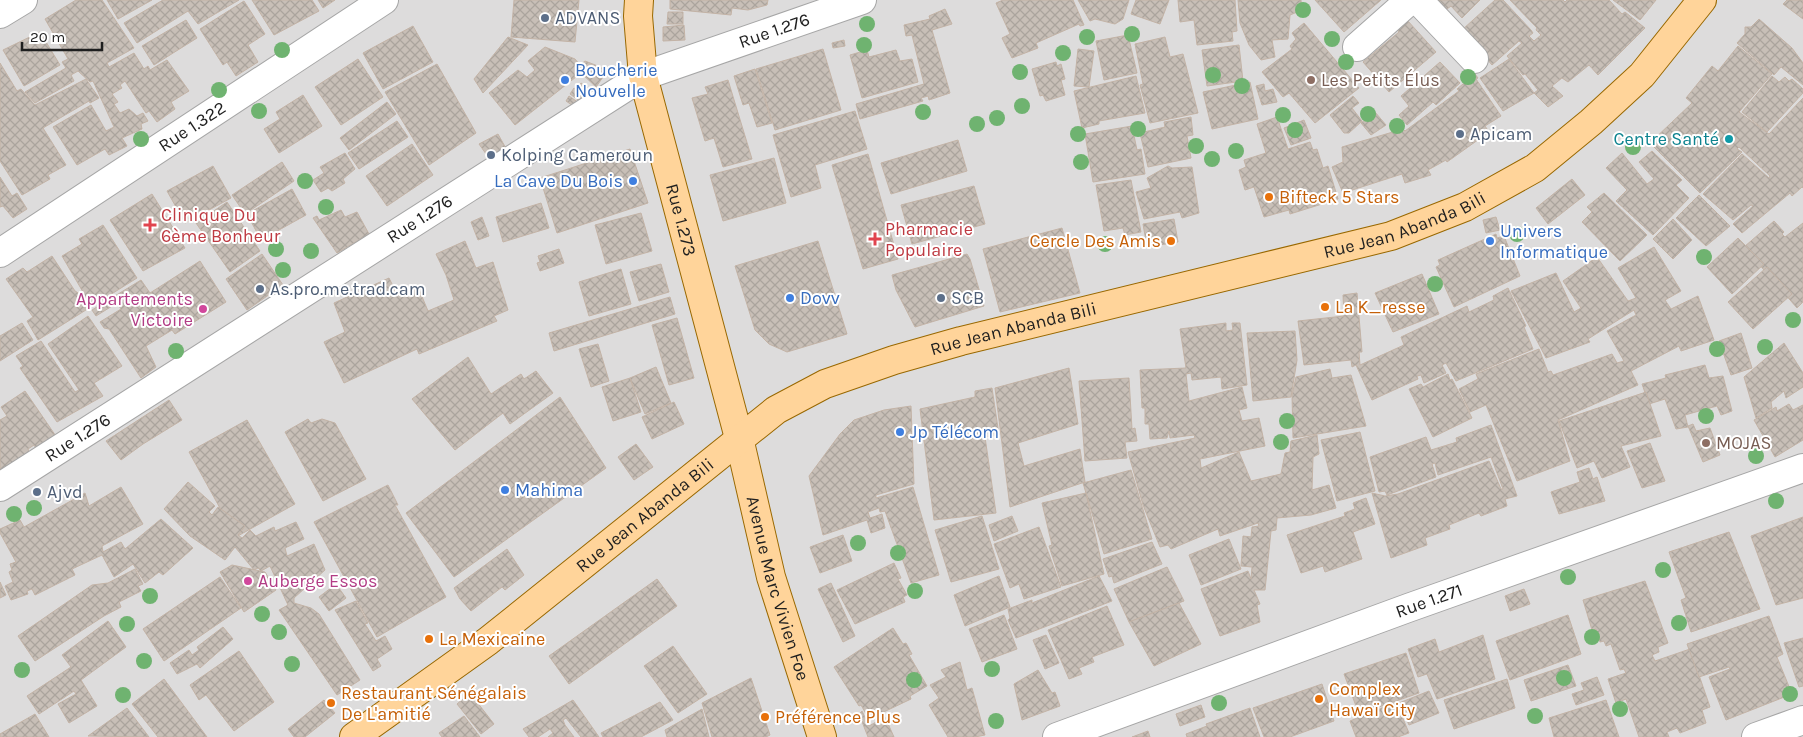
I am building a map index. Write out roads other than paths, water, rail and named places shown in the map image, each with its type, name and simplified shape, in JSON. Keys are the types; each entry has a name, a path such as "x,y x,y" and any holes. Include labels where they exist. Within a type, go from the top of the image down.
{"main road":[{"name":"Rue 1.273","path":"639,0 638,16 643,76 739,438"},
{"name":"Rue Jean Abanda Bili","path":"354,737 488,641 776,410 825,384 894,360 970,339 1391,236 1465,208 1535,168 1591,122 1642,76 1702,0"},
{"name":"Avenue Marc Vivien Foe","path":"739,438 771,577 822,737"}],"street":[{"path":"0,14 24,0"},
{"name":"Rue 1.322","path":"0,253 384,0"},
{"name":"Rue 1.276","path":"0,487 643,76 862,0"},
{"path":"1356,47 1410,0"},
{"path":"1418,0 1474,59"},
{"name":"Rue 1.271","path":"1057,737 1408,608 1803,468"},
{"path":"1756,737 1803,720"}],"place":[{"name":"ADVANS","path":"545,18"},
{"name":"Boucherie Nouvelle","path":"565,80"},
{"name":"Les Petits Élus","path":"1311,80"},
{"name":"Apicam","path":"1460,134"},
{"name":"Centre Santé","path":"1729,139"},
{"name":"Kolping Cameroun","path":"491,155"},
{"name":"La Cave Du Bois","path":"633,181"},
{"name":"Bifteck 5 Stars","path":"1269,197"},
{"name":"Clinique Du 6ème Bonheur","path":"150,225"},
{"name":"Pharmacie Populaire","path":"875,239"},
{"name":"Cercle Des Amis","path":"1171,241"},
{"name":"Univers Informatique","path":"1490,241"},
{"name":"As.pro.me.trad.cam","path":"260,289"},
{"name":"Dovv","path":"790,298"},
{"name":"SCB","path":"941,298"},
{"name":"La K_resse","path":"1325,307"},
{"name":"Appartements Victoire","path":"203,309"},
{"name":"Jp Télécom","path":"900,432"},
{"name":"MOJAS","path":"1706,443"},
{"name":"Mahima","path":"505,490"},
{"name":"Ajvd","path":"37,492"},
{"name":"Auberge Essos","path":"248,581"},
{"name":"La Mexicaine","path":"429,639"},
{"name":"Complex Hawaï City","path":"1319,699"},
{"name":"Restaurant Sénégalais De L'amitié","path":"331,703"},
{"name":"Préférence Plus","path":"765,717"}]}
